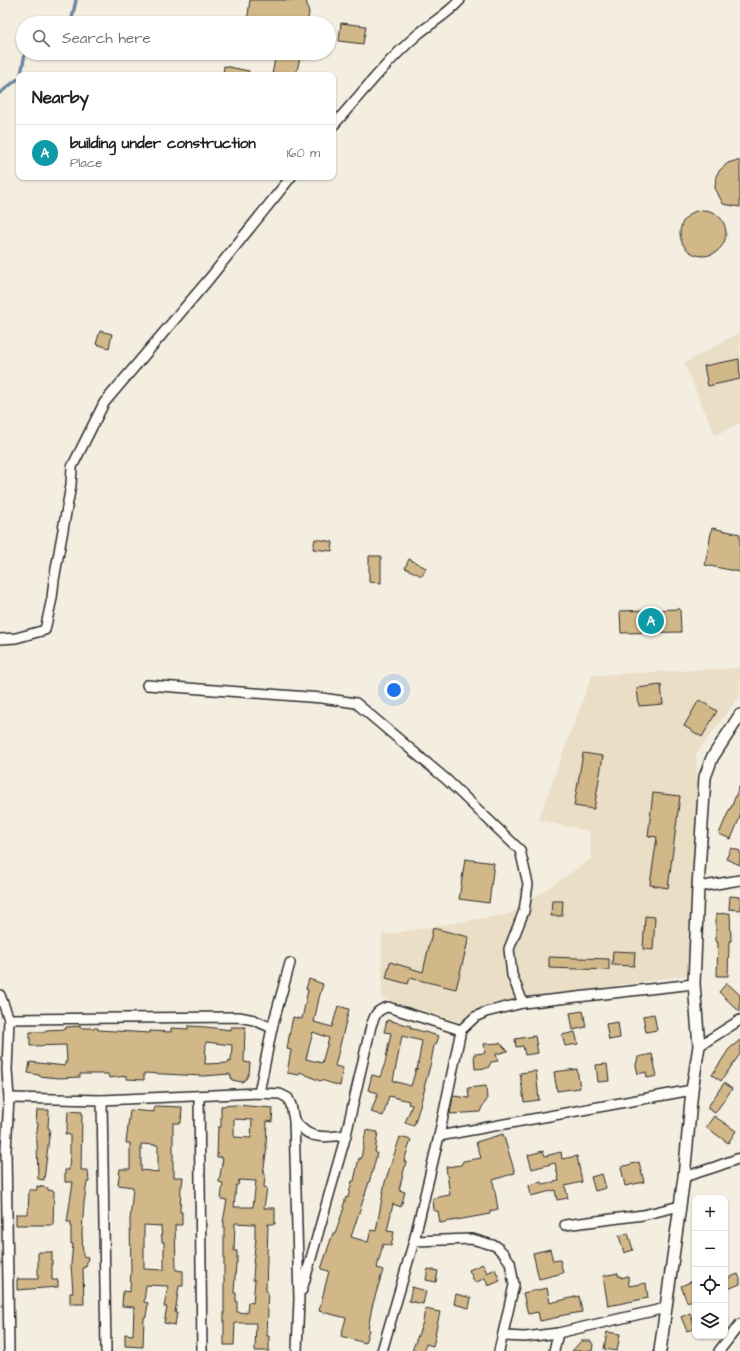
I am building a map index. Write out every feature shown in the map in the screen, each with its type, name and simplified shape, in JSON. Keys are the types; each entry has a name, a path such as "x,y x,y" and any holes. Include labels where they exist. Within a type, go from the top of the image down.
{"street":[{"path":"336,123 417,35 460,0"},
{"path":"0,639 16,638 45,630 52,598 71,485 72,466 104,403 209,279 289,180"},
{"path":"147,685 322,698 356,703 362,708 447,780 520,850 528,884 524,911 509,949 512,975 523,1003"},
{"path":"660,1351 684,1177 692,1090 699,1046 694,984 705,777 712,758 740,715"},
{"path":"698,887 740,880"},
{"path":"259,1093 272,1028 290,963"},
{"path":"382,1351 414,1241 439,1136 461,1030 475,1017 486,1012 523,1003 694,984"},
{"path":"0,995 9,1019 4,1070 9,1098 3,1150 9,1351"},
{"path":"299,1299 346,1135 371,1026 376,1013 381,1009 388,1007 461,1030"},
{"path":"9,1019 239,1017 254,1020 272,1028"},
{"path":"699,1046 740,1020"},
{"path":"439,1136 692,1090"},
{"path":"9,1098 102,1100 259,1093 280,1094 288,1098 294,1120 299,1299 297,1351"},
{"path":"199,1096 202,1351"},
{"path":"102,1100 106,1351"},
{"path":"294,1120 307,1133 315,1136 324,1137 346,1135"},
{"path":"684,1177 740,1158"},
{"path":"565,1225 643,1215 680,1206"},
{"path":"414,1241 472,1239 496,1246 504,1254 510,1262 514,1285 499,1351"},
{"path":"503,1336 525,1337 558,1333 666,1308"},
{"path":"719,1351 740,1324"},
{"path":"554,1351 558,1333"}],"shaded area":[{"path":"740,332 740,423 715,435 684,363"},
{"path":"740,668 740,696 696,754 700,820 696,974 530,998 462,1023 382,998 382,935 509,914 591,859 589,831 538,820 592,675"}],"building":[{"path":"250,0 306,0 309,13 308,16 248,16"},
{"path":"341,23 366,26 363,44 339,41"},
{"path":"275,60 299,60 297,72 273,72"},
{"path":"224,66 249,71 249,72 223,72"},
{"path":"740,161 740,207 723,204 715,188 716,176 719,171 728,163"},
{"path":"708,210 720,216 725,224 725,242 720,250 712,255 698,256 686,250 681,242 680,228 686,216 694,211"},
{"path":"100,331 112,334 109,348 96,344"},
{"path":"739,359 740,379 708,386 704,366"},
{"path":"712,528 740,534 740,572 705,565"},
{"path":"315,539 333,542 332,551 313,549"},
{"path":"369,556 381,556 381,583 369,582"},
{"path":"409,559 426,568 422,576 405,568"},
{"path":"680,609 681,632 621,633 620,611"},
{"path":"661,685 663,704 639,706 637,688"},
{"path":"699,700 717,711 702,737 684,726"},
{"path":"583,753 603,756 594,809 574,806"},
{"path":"739,787 740,817 731,839 719,834"},
{"path":"653,793 680,796 668,888 650,885 657,837 648,836"},
{"path":"731,848 740,851 740,865 726,859"},
{"path":"465,859 494,863 489,903 459,899"},
{"path":"730,896 740,897 740,910 729,909"},
{"path":"552,901 563,901 562,916 551,916"},
{"path":"730,913 731,941 729,941 728,976 717,976 718,942 716,942 716,914"},
{"path":"645,916 655,917 653,950 643,949"},
{"path":"433,928 469,937 456,989 410,978 408,984 386,978 390,962 423,972"},
{"path":"613,951 635,952 634,966 612,965"},
{"path":"549,957 609,959 609,970 549,968"},
{"path":"309,979 323,984 314,1022 332,1027 338,1006 349,1009 335,1066 343,1068 340,1086 321,1080 320,1081 300,1072 299,1075 287,1073 291,1050 287,1049 293,1017 302,1019 308,990 306,989","holes":["313,1032 329,1038 322,1063 306,1059"]},
{"path":"727,983 740,995 740,1012 719,992"},
{"path":"583,1011 586,1027 573,1030 570,1013"},
{"path":"654,1014 657,1030 646,1032 643,1016"},
{"path":"387,1020 411,1026 410,1028 439,1036 436,1045 434,1045 425,1088 414,1126 405,1123 412,1105 408,1104 409,1101 389,1096 383,1116 371,1112 378,1093 368,1090 372,1075 380,1077 385,1063 391,1033 384,1032","holes":["402,1036 422,1041 417,1070 416,1069 411,1086 393,1081"]},
{"path":"618,1022 620,1038 609,1040 606,1024"},
{"path":"80,1026 80,1028 98,1028 98,1030 150,1033 150,1031 171,1032 171,1028 188,1029 188,1026 231,1030 231,1027 245,1027 244,1062 250,1063 249,1073 246,1079 242,1082 232,1080 230,1074 203,1076 144,1073 144,1080 127,1079 127,1076 109,1078 108,1074 80,1074 80,1077 59,1078 39,1076 28,1073 30,1062 65,1066 65,1062 67,1062 66,1045 30,1046 30,1032 46,1032 46,1030 66,1029 66,1027","holes":["206,1042 232,1045 231,1062 205,1064"]},
{"path":"575,1032 578,1044 565,1046 562,1035"},
{"path":"535,1036 538,1053 525,1055 523,1046 516,1047 515,1039"},
{"path":"740,1040 740,1054 721,1081 712,1075 729,1049"},
{"path":"500,1043 508,1051 496,1054 498,1061 491,1062 488,1068 475,1069 474,1054 485,1053 484,1044"},
{"path":"652,1054 657,1076 647,1078 646,1072 638,1074 636,1065 638,1057"},
{"path":"607,1064 609,1081 598,1082 596,1065"},
{"path":"577,1069 580,1088 557,1091 554,1072"},
{"path":"536,1071 539,1100 524,1102 520,1073"},
{"path":"724,1083 732,1089 715,1113 707,1108"},
{"path":"486,1086 487,1100 480,1112 450,1114 453,1096 469,1098 468,1088"},
{"path":"236,1105 273,1108 272,1122 267,1121 267,1147 263,1174 265,1174 264,1187 267,1188 264,1208 275,1208 275,1224 268,1224 266,1291 268,1292 267,1336 269,1336 269,1351 255,1351 256,1323 235,1323 234,1345 224,1345 223,1222 227,1200 221,1199 223,1183 219,1182 223,1158 217,1157 218,1127 221,1127 221,1106","holes":["234,1119 252,1120 251,1138 234,1137","239,1180 256,1181 253,1207 234,1207 236,1185 238,1185","235,1223 255,1224 256,1239 253,1263 253,1280 255,1280 253,1303 248,1302 247,1313 237,1312 236,1293 234,1293 237,1251 234,1251"]},
{"path":"154,1106 182,1107 181,1123 173,1123 173,1170 174,1177 183,1177 181,1186 180,1212 182,1212 182,1225 175,1225 176,1270 183,1271 183,1286 179,1286 175,1313 177,1313 175,1325 164,1323 167,1307 164,1307 168,1286 146,1285 144,1302 148,1303 146,1317 144,1317 143,1347 125,1346 125,1334 133,1335 134,1307 122,1306 123,1291 130,1292 130,1221 133,1187 118,1185 120,1169 130,1169 130,1143 126,1143 130,1110 154,1112","holes":["141,1144 158,1145 158,1172 141,1170","144,1225 161,1226 162,1242 164,1242 164,1270 144,1269"]},
{"path":"37,1110 49,1110 48,1128 50,1129 44,1180 38,1179 36,1140 38,1123 36,1123"},
{"path":"68,1111 82,1112 81,1170 88,1170 89,1182 87,1182 84,1203 82,1232 83,1256 88,1257 86,1267 83,1267 84,1304 70,1304 70,1293 73,1293 71,1264 73,1244 71,1244 71,1222 67,1222 73,1182 65,1182 65,1170 69,1170 70,1153 70,1135 65,1134 67,1128"},
{"path":"714,1116 736,1131 728,1143 706,1127"},
{"path":"366,1130 378,1132 375,1152 377,1153 373,1170 351,1237 368,1242 371,1230 376,1231 385,1182 400,1137 411,1140 404,1161 406,1162 399,1190 405,1192 401,1207 393,1204 387,1231 394,1232 391,1246 383,1244 377,1268 383,1270 372,1307 369,1330 365,1343 341,1336 346,1318 319,1311 329,1271 321,1269 333,1233 335,1233 344,1208 346,1197 348,1198 352,1181 354,1181 359,1158 361,1159"},
{"path":"503,1134 515,1173 493,1180 498,1209 490,1211 490,1214 440,1223 438,1211 434,1211 433,1198 450,1195 446,1167 461,1165 463,1161 481,1158 476,1142"},
{"path":"543,1151 545,1156 561,1152 562,1159 577,1156 582,1182 565,1186 568,1198 557,1200 555,1190 531,1196 529,1185 541,1182 542,1184 559,1181 555,1163 532,1169 528,1155"},
{"path":"639,1162 644,1182 625,1186 621,1167"},
{"path":"602,1174 606,1188 595,1191 591,1177"},
{"path":"37,1186 54,1191 53,1225 16,1225 16,1214 28,1214 29,1190 37,1190"},
{"path":"628,1233 633,1250 624,1253 619,1236"},
{"path":"550,1249 553,1261 560,1260 563,1273 539,1279 533,1253"},
{"path":"38,1252 52,1252 52,1280 58,1280 58,1287 17,1290 17,1279 38,1279"},
{"path":"483,1264 487,1273 495,1269 500,1281 488,1286 485,1278 475,1283 469,1270"},
{"path":"428,1269 438,1271 436,1282 426,1280"},
{"path":"618,1273 618,1276 621,1276 621,1278 628,1276 629,1286 646,1283 648,1298 608,1306 603,1276"},
{"path":"738,1274 740,1284 728,1289 728,1278"},
{"path":"692,1281 692,1300 687,1302 681,1286"},
{"path":"412,1287 426,1291 423,1304 409,1301"},
{"path":"547,1288 550,1303 579,1296 582,1312 540,1321 538,1312 528,1314 523,1293"},
{"path":"456,1294 471,1298 469,1308 454,1304"},
{"path":"425,1309 440,1312 433,1346 426,1344 424,1351 412,1351 423,1322"},
{"path":"690,1313 692,1319 692,1329 687,1331 681,1317"},
{"path":"607,1332 620,1334 617,1351 604,1349"},
{"path":"581,1341 591,1341 593,1345 592,1351 572,1351"}],"waterway":[{"path":"73,16 76,0"},
{"path":"22,72 24,60"},
{"path":"0,93 16,80"}],"place":[{"name":"building under construction","path":"651,621"}]}
